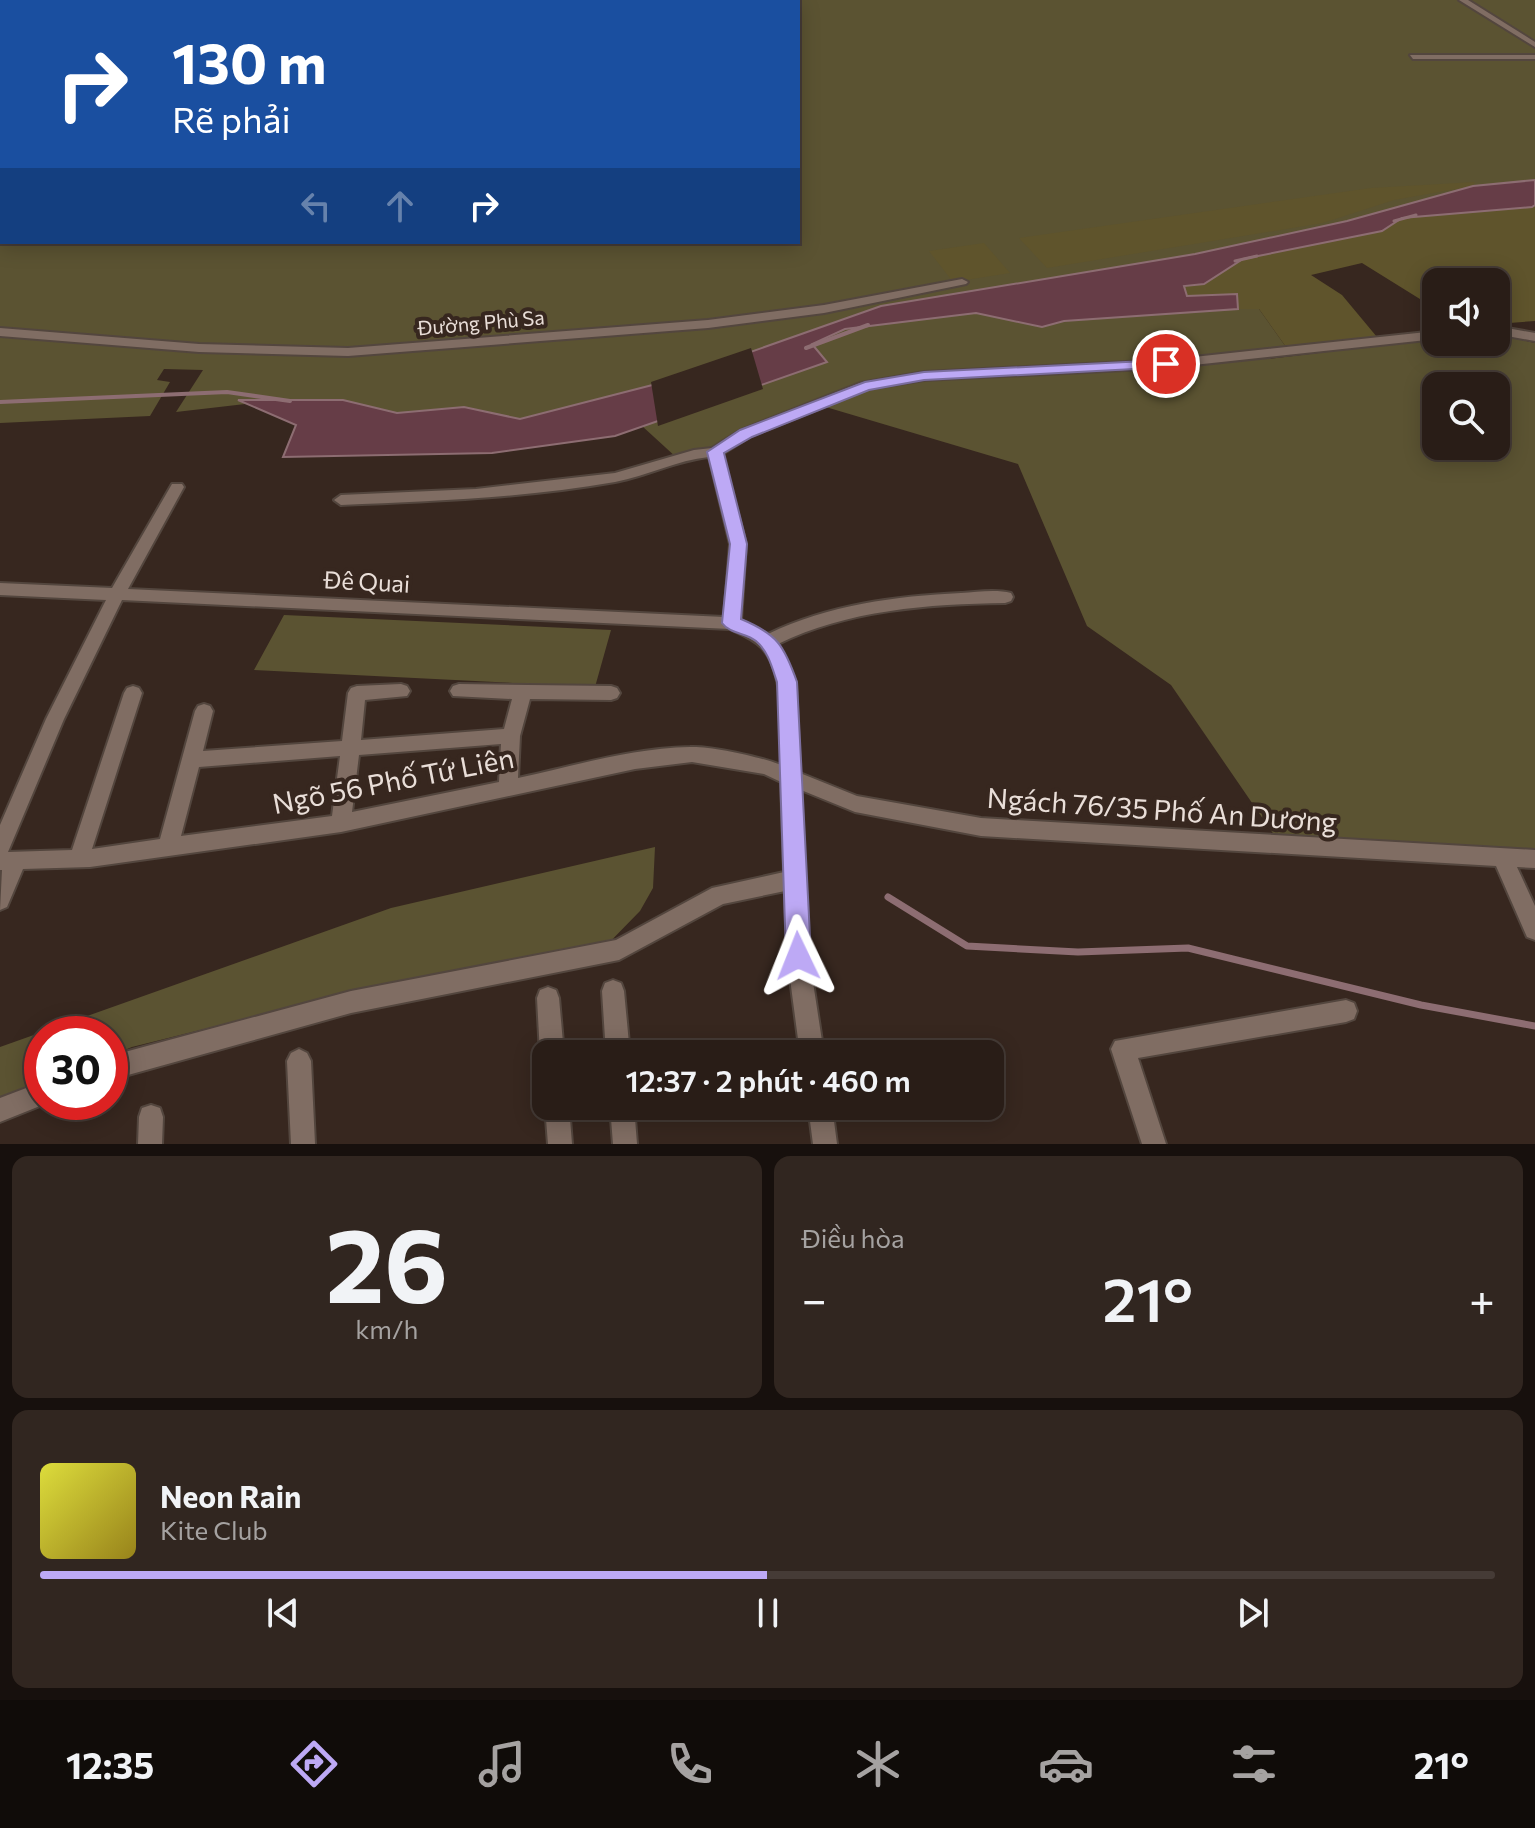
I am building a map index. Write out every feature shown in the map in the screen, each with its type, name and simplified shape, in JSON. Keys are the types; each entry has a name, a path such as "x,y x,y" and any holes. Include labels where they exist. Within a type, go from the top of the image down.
{"street":[{"path":"1463,0 1535,45"},
{"path":"1413,57 1535,57"},
{"name":"Đường Phù Sa","path":"0,332 199,348 348,352 708,324 824,309 962,282"},
{"path":"1510,333 1535,337"},
{"path":"341,500 476,494 616,477 694,454 715,452 746,433 802,414 833,397 865,386 924,376 1166,364 1422,337"},
{"path":"715,452 738,544 732,623 762,636 778,655 787,682 798,956 810,1040"},
{"path":"0,900 5,857 55,719 117,594 177,487"},
{"name":"Đê Quai","path":"0,589 732,623"},
{"path":"767,642 823,617 970,597 1005,597"},
{"path":"341,823 357,693 401,691"},
{"path":"459,691 611,693"},
{"path":"508,787 511,736 523,691"},
{"path":"79,858 133,693"},
{"path":"168,847 204,711"},
{"path":"191,760 511,736"},
{"name":"Ngõ 56 Phố Tứ Liên","path":"5,857 79,858 341,823 635,761 692,754 766,767 793,778"},
{"name":"Ngách 76/35 Phố An Dương","path":"793,778 855,804 981,827 1535,859"},
{"path":"1502,857 1535,930"},
{"path":"128,1063 351,1002 619,950 719,895 796,879"},
{"path":"613,991 617,1040"},
{"path":"548,998 551,1040"},
{"path":"1154,1144 1123,1049 1346,1011"},
{"path":"299,1061 303,1144"},
{"path":"0,1110 24,1101"},
{"path":"150,1144 151,1117"},
{"path":"558,1120 560,1144"},
{"path":"623,1120 625,1144"},
{"path":"822,1120 825,1144"}],"shaded area":[{"path":"800,0 1535,0 1535,180 1474,186 1347,221 1195,254 881,306 668,381 520,420 464,407 397,413 343,400 281,400 176,412 203,370 164,369 157,380 170,382 150,416 0,423 0,244 800,244"},
{"path":"1535,180 1535,205 1532,207 1402,218 1382,231 1243,259 1204,284 1184,286 1187,296 1237,294 1238,309 1064,321 1042,327 976,313 845,329 812,344 827,362 615,436 492,453 283,457 296,425 238,400 343,400 397,413 464,407 520,419 668,381 881,306 1195,254 1347,221 1473,186"},
{"path":"1475,182 1473,186 1394,200 1323,223 1047,268 1019,238 1371,188"},
{"path":"1535,205 1535,321 1510,323 1510,268 1422,268 1422,300 1362,263 1311,275 1342,295 1377,337 1286,347 1259,309 1238,309 1237,295 1186,296 1183,285 1204,284 1243,259 1382,231 1402,218"},
{"path":"984,243 1010,273 953,282 929,251"},
{"path":"1259,309 1286,347 1268,359 1422,341 1422,356 1510,356 1510,337 1535,343 1535,861 1281,845 1171,685 1087,626 1018,464 819,405 746,433 715,452 677,458 642,426 826,361 811,344 845,329 976,313 1042,327 1064,321"},
{"path":"284,615 611,630 595,687 254,670"},
{"path":"655,847 653,888 640,911 598,954 353,992 128,1049 128,1016 87,1016 391,908"},
{"path":"24,1038 24,1090 0,1099 0,1047"}],"pier":[{"path":"751,348 763,389 658,426 651,382"}],"waterway":[{"path":"1394,221 1416,215"},
{"path":"1235,261 1257,256"},
{"path":"806,348 868,325"},
{"path":"0,402 227,392 290,401"},
{"path":"888,897 967,946 1078,952 1188,948 1421,1005 1535,1026"}],"route":[{"path":"798,956 787,682 778,655 762,636 732,623 738,544 715,452 746,433 802,414 833,397 865,386 924,376 1166,364"}]}
